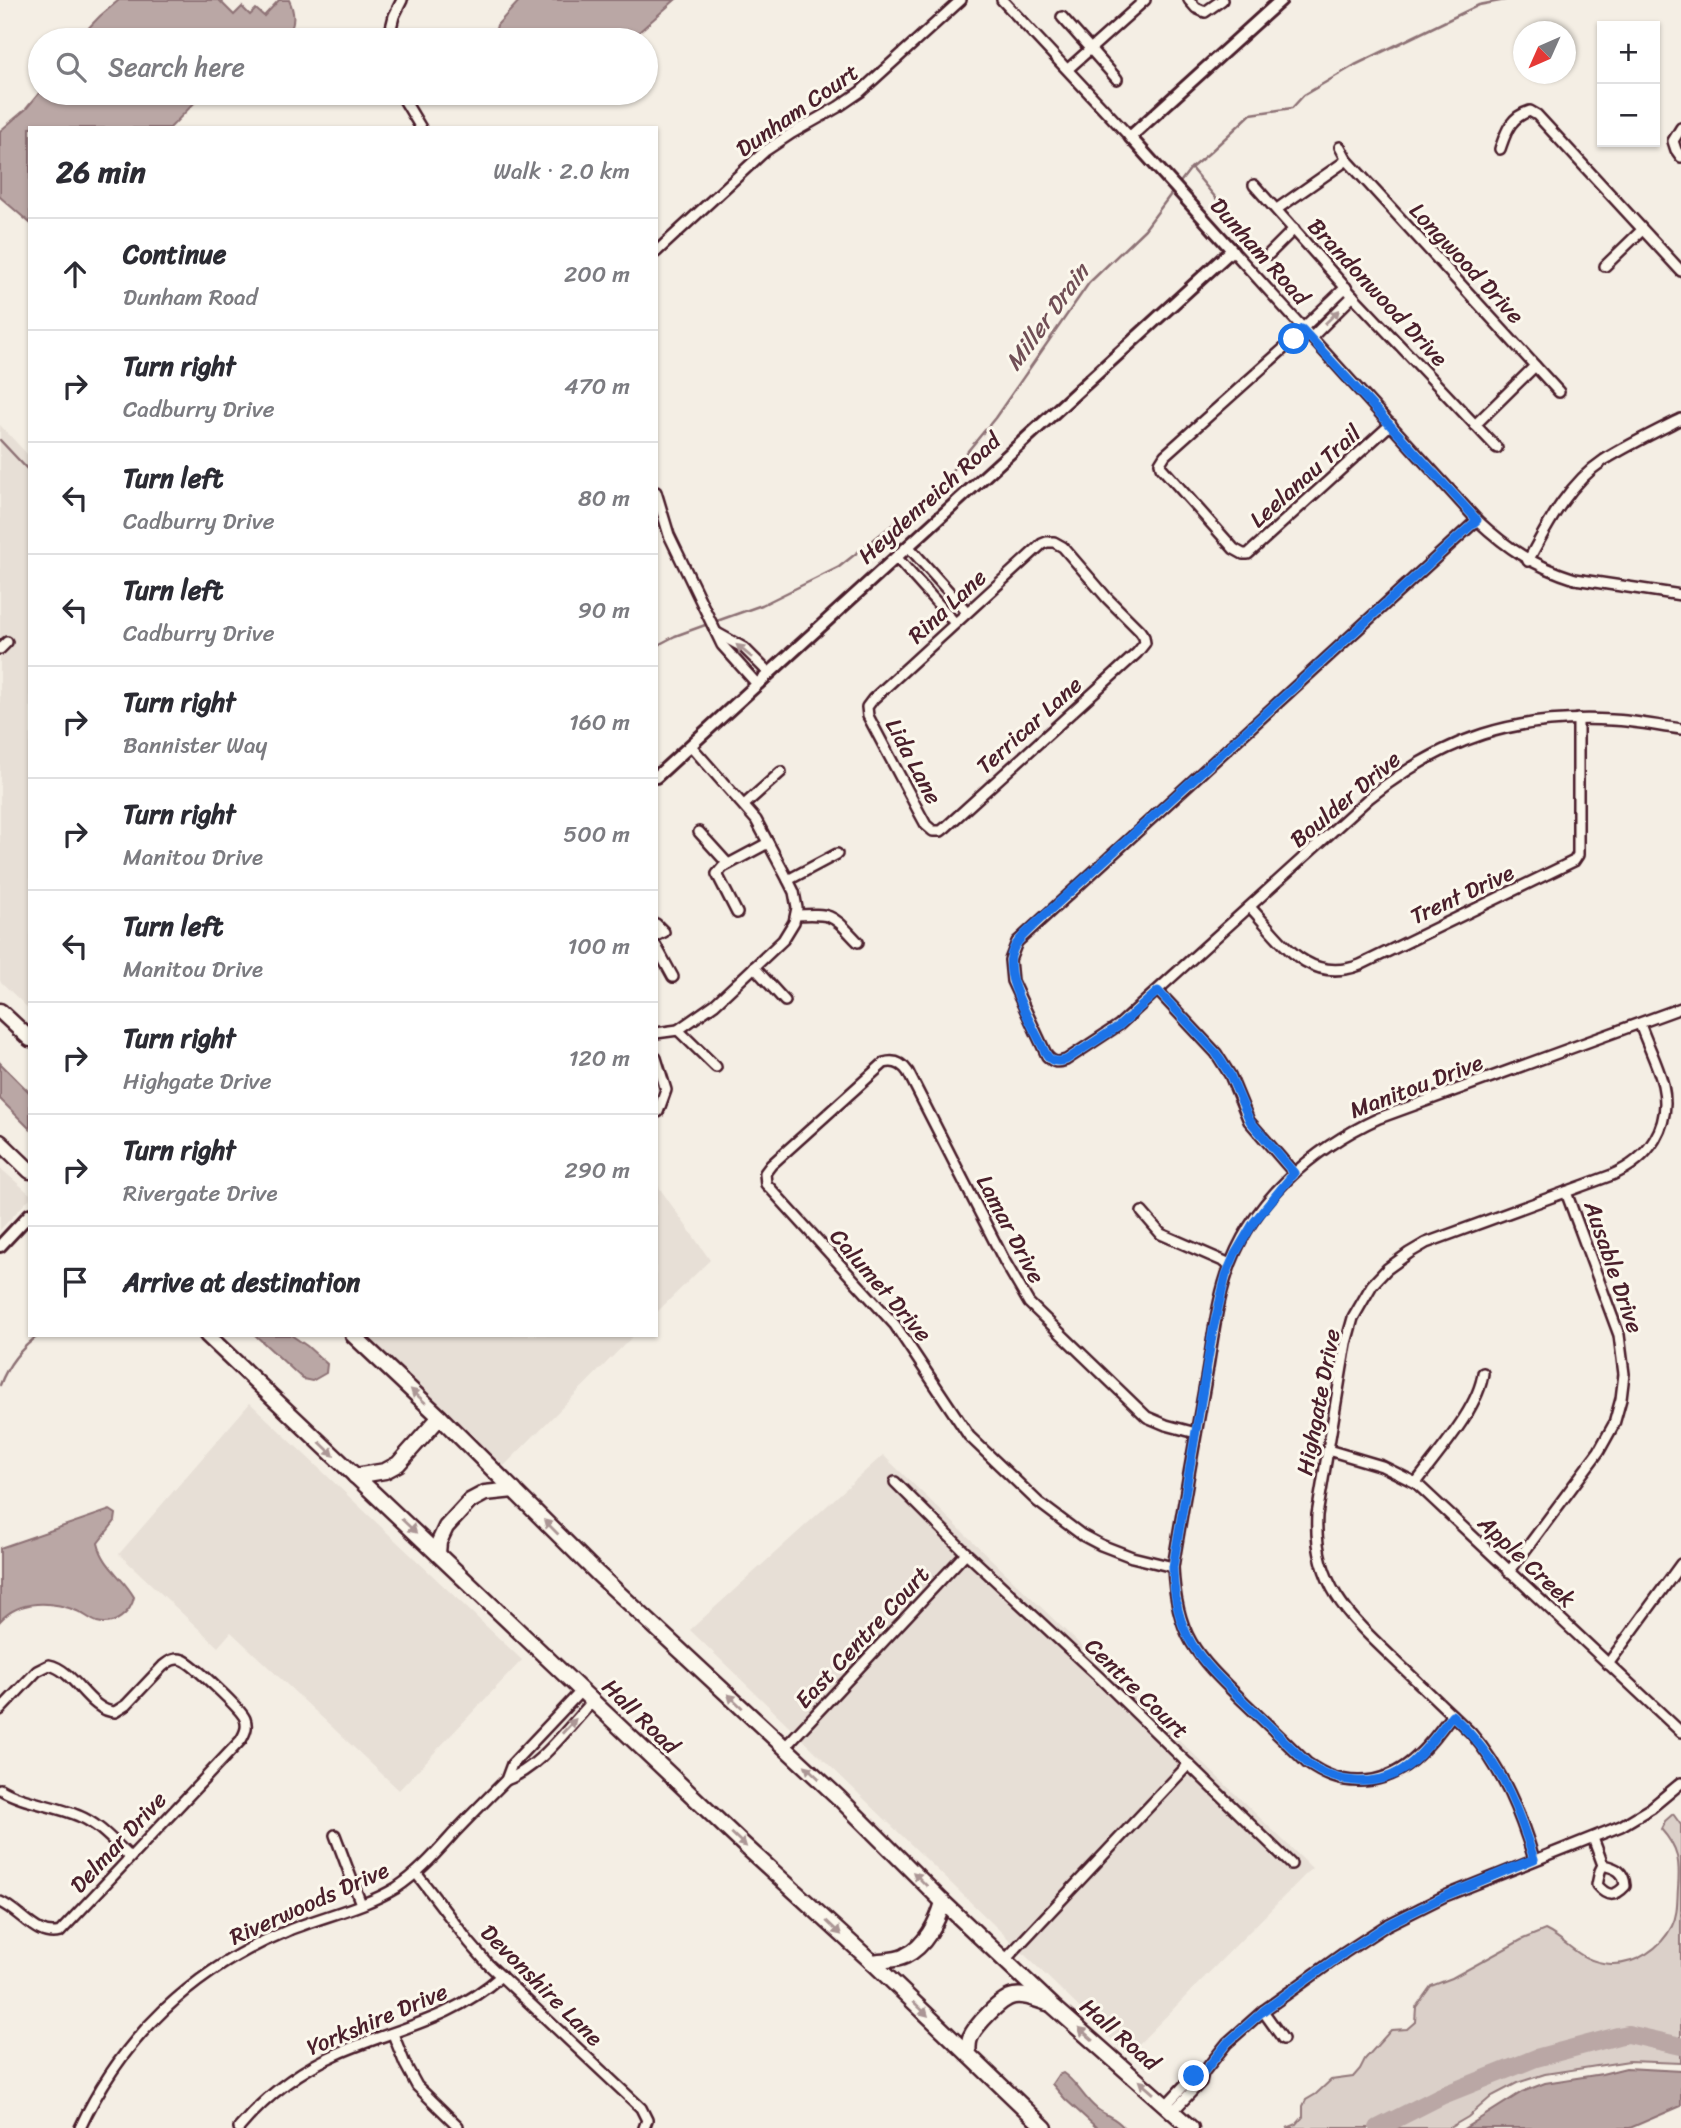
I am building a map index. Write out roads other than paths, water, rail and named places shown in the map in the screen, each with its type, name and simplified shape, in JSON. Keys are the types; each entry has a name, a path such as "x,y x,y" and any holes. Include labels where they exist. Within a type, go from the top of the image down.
{"highway":[{"path":"0,1011 28,1037"},
{"path":"0,1142 28,1169"},
{"name":"Hall Road","path":"209,1337 1045,2128"},
{"name":"Hall Road","path":"355,1337 598,1574 839,1798 943,1902 1053,2006 1191,2128"},
{"path":"355,1476 385,1471 398,1464 440,1417"},
{"path":"438,1553 439,1542 446,1527 470,1501 485,1493 514,1490"},
{"path":"872,1962 897,1959 913,1951 938,1922 943,1902"},
{"path":"969,2055 968,2045 974,2030 1008,1997 1025,1996 1053,2006"}],"street":[{"path":"391,28 402,0"},
{"name":"Dunham Court","path":"658,251 765,150 801,127 830,113 860,92 961,0"},
{"name":"Dunham Road","path":"1002,0 1068,69 1477,520 1507,547 1528,561 1574,579 1681,595"},
{"path":"1068,69 1145,0"},
{"path":"1189,0 1196,8 1205,12 1222,0"},
{"path":"1130,137 1282,0"},
{"path":"1062,17 1117,79"},
{"path":"407,105 420,126"},
{"path":"1500,149 1508,127 1521,113 1530,111 1537,115 1681,271"},
{"path":"1681,128 1673,141 1681,157"},
{"name":"Longwood Drive","path":"1340,147 1347,160 1559,392"},
{"path":"1277,209 1347,160"},
{"name":"Brandonwood Drive","path":"1254,185 1353,296 1497,449"},
{"path":"1269,254 1294,229"},
{"path":"1605,266 1642,231"},
{"name":"Heydenreich Road","path":"658,775 1232,250"},
{"path":"1302,329 1346,287"},
{"path":"1311,338 1353,296"},
{"name":"Leelanau Trail","path":"1302,329 1300,334 1160,463 1163,471 1234,549 1248,554 1391,424"},
{"path":"1475,425 1535,366"},
{"path":"1528,561 1558,509 1580,481 1603,461 1681,418"},
{"path":"658,499 669,535 725,651 757,684"},
{"name":"Boulder Drive","path":"1477,520 1017,942 1010,960 1013,981 1047,1056 1058,1063 1066,1060 1119,1026 1368,798 1422,760 1483,733 1542,720 1614,720 1681,729"},
{"name":"Rina Lane","path":"869,703 1042,544 1054,542 1063,547 1140,631 1145,643"},
{"path":"908,546 967,612"},
{"path":"896,556 955,623"},
{"path":"717,633 744,648 769,673"},
{"name":"Terricar Lane","path":"937,832 946,827 1145,643"},
{"name":"Lida Lane","path":"869,703 868,716 926,825 937,832"},
{"name":"Trent Drive","path":"1250,906 1305,962 1317,968 1342,970 1360,965 1574,861 1578,855 1578,719"},
{"path":"658,1033 678,1030 715,1004 783,940 796,915 796,901 788,880 756,820 691,746"},
{"path":"744,805 781,772"},
{"path":"699,832 728,864"},
{"path":"737,913 717,874 728,864 768,843"},
{"path":"788,880 837,854"},
{"path":"796,915 828,915 838,921 858,942"},
{"path":"658,950 673,977"},
{"path":"754,967 785,1001"},
{"path":"1158,991 1216,1053 1230,1075 1250,1121 1294,1173"},
{"name":"Manitou Drive","path":"1452,1715 1408,1766 1384,1778 1349,1781 1332,1777 1318,1770 1278,1734 1199,1657 1183,1627 1178,1612 1173,1567 1215,1319 1230,1265 1254,1222 1294,1173 1353,1130 1379,1118 1681,1008"},
{"name":"Highgate Drive","path":"1534,1859 1517,1809 1485,1748 1359,1626 1341,1605 1321,1560 1316,1524 1346,1343 1353,1318 1363,1298 1379,1277 1398,1260 1426,1243 1624,1170 1640,1159 1657,1136 1665,1113 1663,1084 1640,1024"},
{"path":"678,1030 716,1068"},
{"name":"Lamar Drive","path":"895,1061 908,1072 1005,1262 1029,1303 1147,1417 1196,1433"},
{"name":"Calumet Drive","path":"895,1061 879,1067 771,1165 765,1173 766,1184 895,1325 969,1436 1032,1496 1063,1522 1091,1540 1121,1554 1173,1567"},
{"path":"658,1064 666,1090 658,1112"},
{"name":"Ausable Drive","path":"1509,1572 1599,1451 1614,1424 1623,1388 1619,1335 1566,1192"},
{"path":"1142,1212 1161,1234 1230,1265"},
{"path":"0,1247 28,1216"},
{"path":"1416,1483 1472,1405 1483,1373"},
{"name":"Apple Creek","path":"1328,1450 1382,1465 1416,1483 1681,1732"},
{"name":"Centre Court","path":"895,1482 1189,1764 1005,1960"},
{"name":"East Centre Court","path":"785,1747 967,1553"},
{"path":"1608,1664 1681,1564"},
{"name":"Delmar Drive","path":"0,1710 37,1671 49,1665 61,1670 103,1709 116,1712 163,1666 178,1659 190,1663 242,1713 246,1724 241,1740 60,1932 41,1932 15,1910 0,1902"},
{"name":"Riverwoods Drive","path":"79,2128 104,2081 126,2051 181,1993 249,1948 289,1930 361,1904 395,1888 416,1873 506,1780 512,1765 582,1690"},
{"name":"Riverwoods Drive","path":"506,1780 521,1775 593,1701"},
{"path":"530,1745 541,1756"},
{"path":"1189,1764 1291,1864"},
{"path":"1170,2108 1201,2082 1203,2073 1227,2043 1263,2011 1387,1925 1445,1896 1593,1838 1636,1818 1681,1783"},
{"path":"0,1789 80,1816 98,1827 130,1857"},
{"path":"335,1835 361,1904"},
{"path":"1593,1838 1603,1865"},
{"name":"Devonshire Lane","path":"416,1873 473,1948 641,2108 645,2124"},
{"name":"Yorkshire Drive","path":"239,2128 267,2098 299,2074 338,2054 451,2010 476,1996 501,1976"},
{"path":"1263,2011 1283,2039"},
{"path":"393,2034 417,2085 458,2126"}],"waterway":[{"name":"Miller Drain","path":"1178,185 1191,168 1251,114 1292,108 1304,95 1355,65 1479,5 1505,0"},
{"path":"1191,168 1225,209"},
{"name":"Miller Drain","path":"714,622 762,605 839,567 935,491 995,418 1089,283 1145,229 1174,190"},
{"name":"Miller Drain","path":"0,440 28,470"},
{"name":"Miller Drain","path":"658,645 708,624"},
{"path":"0,1385 16,1357 36,1337"},
{"path":"1378,2128 1441,2096 1536,2058 1628,2034 1681,2046"}]}
